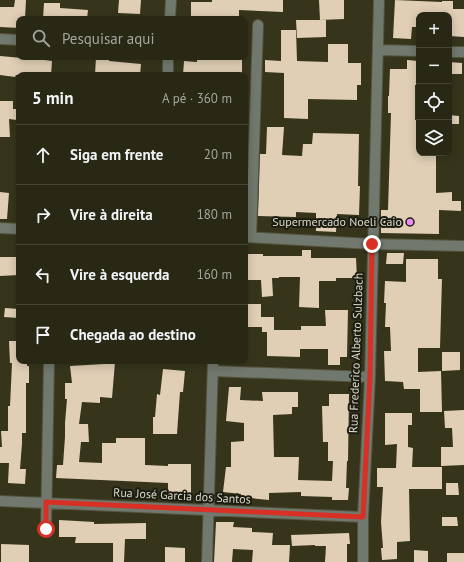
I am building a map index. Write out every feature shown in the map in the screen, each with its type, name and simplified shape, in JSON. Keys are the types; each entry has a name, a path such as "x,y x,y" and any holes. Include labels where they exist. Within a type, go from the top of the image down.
{"street":[{"path":"170,0 170,16"},
{"name":"Rua Frederico Alberto Sulzbach","path":"363,562 363,517 370,377 379,0"},
{"path":"258,25 248,237 372,244 464,246"},
{"path":"0,40 16,40"},
{"path":"378,50 416,51"},
{"path":"452,52 464,52"},
{"path":"168,60 168,72"},
{"path":"0,228 16,229"},
{"path":"46,529 48,364"},
{"path":"207,562 213,366 370,377"},
{"name":"Rua José Garcia dos Santos","path":"0,501 363,517"}],"building":[{"path":"15,0 26,0 25,16 16,16 16,28 0,27 0,7 14,7"},
{"path":"119,0 141,0 140,14 118,13"},
{"path":"212,0 283,0 283,12 239,10 239,16 191,16 191,2 212,2"},
{"path":"319,0 344,0 344,19 320,20"},
{"path":"395,0 453,1 453,9 464,9 464,37 452,36 452,12 416,12 416,27 412,27 411,39 393,38"},
{"path":"44,3 60,3 60,8 88,10 87,16 43,16"},
{"path":"296,20 326,20 326,37 297,38"},
{"path":"281,30 296,30 297,61 328,62 328,44 348,44 348,63 361,63 361,85 357,85 357,100 308,99 308,119 284,118 284,73 265,72 265,60 281,61"},
{"path":"0,56 16,57 16,60 52,61 51,72 16,72 15,77 0,75"},
{"path":"96,60 141,64 140,72 95,72"},
{"path":"197,60 242,60 242,72 183,72 184,61 197,62"},
{"path":"407,60 416,61 416,156 436,156 436,193 452,192 452,201 461,201 461,211 439,210 439,234 381,233 381,210 388,210 391,113 388,113 390,69 407,69"},
{"path":"452,62 462,63 462,74 452,74"},
{"path":"0,101 13,101 13,109 16,109 16,120 9,119 10,137 0,137"},
{"path":"452,115 459,116 459,124 452,124"},
{"path":"267,127 284,127 282,155 302,156 303,144 312,144 313,133 359,134 359,215 337,214 336,232 316,231 316,213 296,212 296,217 258,216 260,154 266,154"},
{"path":"0,192 9,193 7,219 0,219"},
{"path":"302,250 311,250 311,258 356,258 357,278 336,278 336,281 319,281 319,308 299,307 300,277 272,278 273,296 262,297 261,280 248,280 248,254 263,254 263,256 302,256"},
{"path":"387,253 404,253 403,264 386,264"},
{"path":"0,257 16,257 16,275 0,276"},
{"path":"406,259 438,259 438,279 442,279 440,348 418,348 418,372 441,371 442,412 420,412 420,389 404,389 403,382 385,381 384,351 391,351 390,327 385,327 385,281 406,282"},
{"path":"248,304 261,304 261,317 274,317 274,330 301,330 301,326 326,326 325,310 348,310 347,357 340,357 340,365 328,365 328,349 300,349 300,357 267,356 267,332 262,332 262,327 248,327"},
{"path":"5,308 16,309 16,318 4,317"},
{"path":"9,341 16,341 16,364 27,364 27,366 29,366 29,383 26,383 26,433 22,433 20,469 26,469 25,484 8,483 9,463 0,463 0,447 2,447 1,431 8,431 8,406 10,406 12,363 10,363"},
{"path":"442,352 460,352 460,370 442,371"},
{"path":"115,364 112,398 100,397 100,403 82,402 79,424 88,424 89,442 81,442 79,462 102,463 102,443 116,443 116,438 145,438 145,465 168,466 168,464 191,464 191,494 168,493 168,483 56,478 57,465 63,465 67,399 65,399 65,383 72,383 70,366"},
{"path":"163,369 185,371 183,392 180,392 177,434 153,434 153,417 155,417 157,394 160,395"},
{"path":"229,387 241,387 240,400 263,401 262,392 298,392 298,407 292,407 292,414 273,415 274,457 299,457 298,480 332,481 333,461 328,461 328,442 323,442 322,406 329,406 329,394 349,394 346,488 349,488 348,500 332,500 332,497 301,496 301,492 269,493 269,500 241,497 241,494 223,492 226,467 231,467 231,442 244,441 244,423 226,421"},
{"path":"464,410 464,465 441,466 441,447 453,447 452,428 445,428 444,411"},
{"path":"385,413 412,413 412,425 408,425 408,447 413,448 412,467 442,467 442,489 409,489 410,541 397,542 397,559 382,560 381,548 383,548 381,522 383,487 377,487 377,468 396,468 397,444 385,445"},
{"path":"446,483 458,483 459,495 446,495"},
{"path":"442,517 457,517 458,526 442,526"},
{"path":"59,520 94,522 94,524 146,523 146,539 125,539 124,562 113,562 113,543 75,543 76,537 59,537"},
{"path":"216,522 234,522 233,527 252,528 252,532 273,533 272,545 290,545 289,562 252,562 253,550 233,549 232,562 214,562"},
{"path":"349,533 350,544 347,544 347,562 325,562 326,546 292,546 291,535"},
{"path":"1,544 29,545 29,562 1,562"},
{"path":"165,547 185,548 185,562 165,562"},
{"path":"414,550 428,551 428,562 414,562"},
{"path":"447,553 464,553 464,562 447,562"}],"place":[{"name":"Supermercado Noeli Caio","path":"410,222"}],"route":[{"path":"46,529 46,502 363,517 370,377 372,244"}]}
